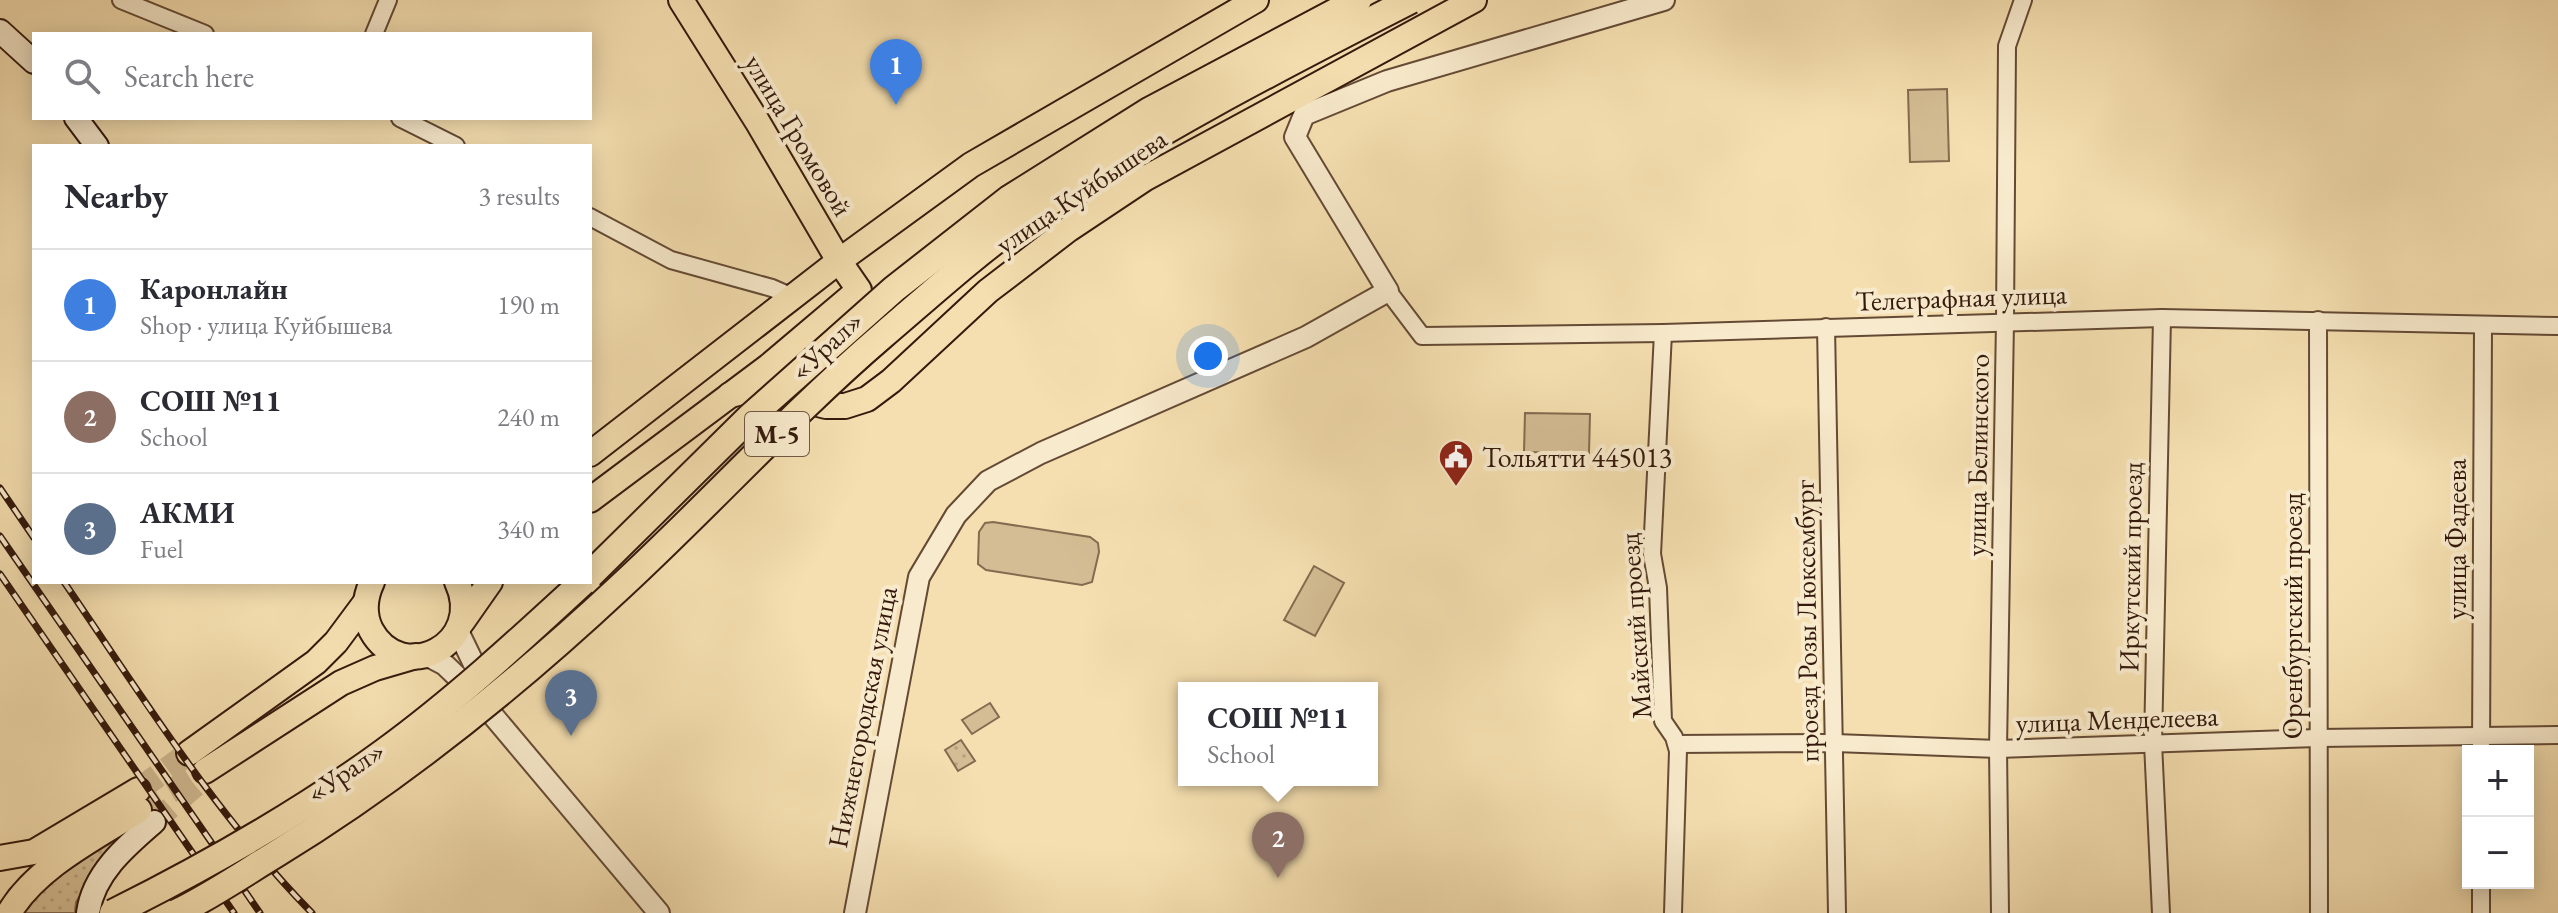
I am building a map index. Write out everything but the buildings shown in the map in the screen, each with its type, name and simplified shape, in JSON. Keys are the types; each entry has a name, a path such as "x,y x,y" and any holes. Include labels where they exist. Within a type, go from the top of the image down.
{"highway":[{"name":"«Урал»","path":"592,573 772,397 894,289 1009,199 1149,111 1358,0"},
{"name":"«Урал»","path":"176,913 323,825 395,777 480,711 619,588 878,339 1023,220 1165,132 1411,0"},
{"name":"«Урал»","path":"113,913 280,822 385,752 505,654 581,584"}],"main road":[{"name":"улица Громовой","path":"681,0 859,290 730,395"},
{"path":"592,452 839,261 971,165 1256,0"},
{"name":"улица Куйбышева","path":"730,395 750,390 767,391 826,406 845,406 867,399 902,371 988,291 1069,229 1131,187 1474,0"},
{"path":"0,31 32,60"},
{"path":"78,120 96,144"},
{"path":"592,498 730,395"},
{"path":"458,584 464,601 460,626"},
{"path":"368,590 336,642 199,768 239,748 341,683 375,668 445,647 489,584"},
{"path":"368,590 368,623 379,641 395,653 421,656"},
{"path":"0,858 34,852 144,807"},
{"path":"9,913 17,898 35,881 144,807"},
{"path":"88,913 89,901 144,807"}],"street":[{"path":"121,0 200,32"},
{"path":"375,32 388,0"},
{"path":"1388,291 1295,137 1304,115 1387,81 1664,0"},
{"name":"улица Белинского","path":"2000,913 1998,749 2007,46 2023,0"},
{"path":"404,120 452,144"},
{"path":"592,218 671,260 772,288 795,298"},
{"name":"Телеграфная улица","path":"1388,291 1422,336 1663,333 2162,318 2558,326"},
{"name":"Нижнегородская улица","path":"855,913 919,577 956,515 988,481 1041,453 1306,337 1388,291"},
{"name":"Иркутский проезд","path":"2161,913 2153,743 2162,318"},
{"name":"Оренбургский проезд","path":"2318,320 2319,913"},
{"name":"улица Фадеева","path":"2481,743 2483,326"},
{"name":"проезд Розы Люксембург","path":"1826,327 1837,913"},
{"name":"Майский проезд","path":"1663,333 1652,554 1658,588 1663,721 1677,744 1673,913"},
{"path":"460,626 478,675 521,750"},
{"path":"421,656 445,665 474,693 659,913"},
{"name":"улица Менделеева","path":"1677,744 1835,743 1998,749 2318,738 2481,743 2558,735"},
{"path":"2481,889 2481,913"}],"shaded area":[{"path":"1947,89 1949,161 1910,162 1908,90"},
{"path":"1525,413 1590,414 1589,453 1524,452"},
{"path":"985,523 1090,537 1098,543 1099,552 1092,582 1082,585 986,570 978,564 979,532"},
{"path":"1314,566 1344,583 1315,636 1284,620"},
{"path":"990,703 999,717 972,734 962,720"},
{"path":"961,740 975,761 958,771 945,750"},
{"path":"112,836 116,839 76,902 75,913 23,913 41,888"}],"tunnel":[{"path":"138,790 189,753"},
{"path":"139,810 205,771"},
{"path":"154,822 204,779"}],"railway":[{"path":"0,488 32,535"},
{"path":"0,536 32,582"},
{"path":"0,574 234,913"},
{"path":"33,584 260,913"},
{"path":"65,584 211,795 312,913"}],"place":[{"name":"Каронлайн","path":"896,105"},
{"name":"Тольятти 445013","path":"1456,488"},
{"name":"АКМИ","path":"571,736"},
{"name":"СОШ №11","path":"1278,878"}]}
